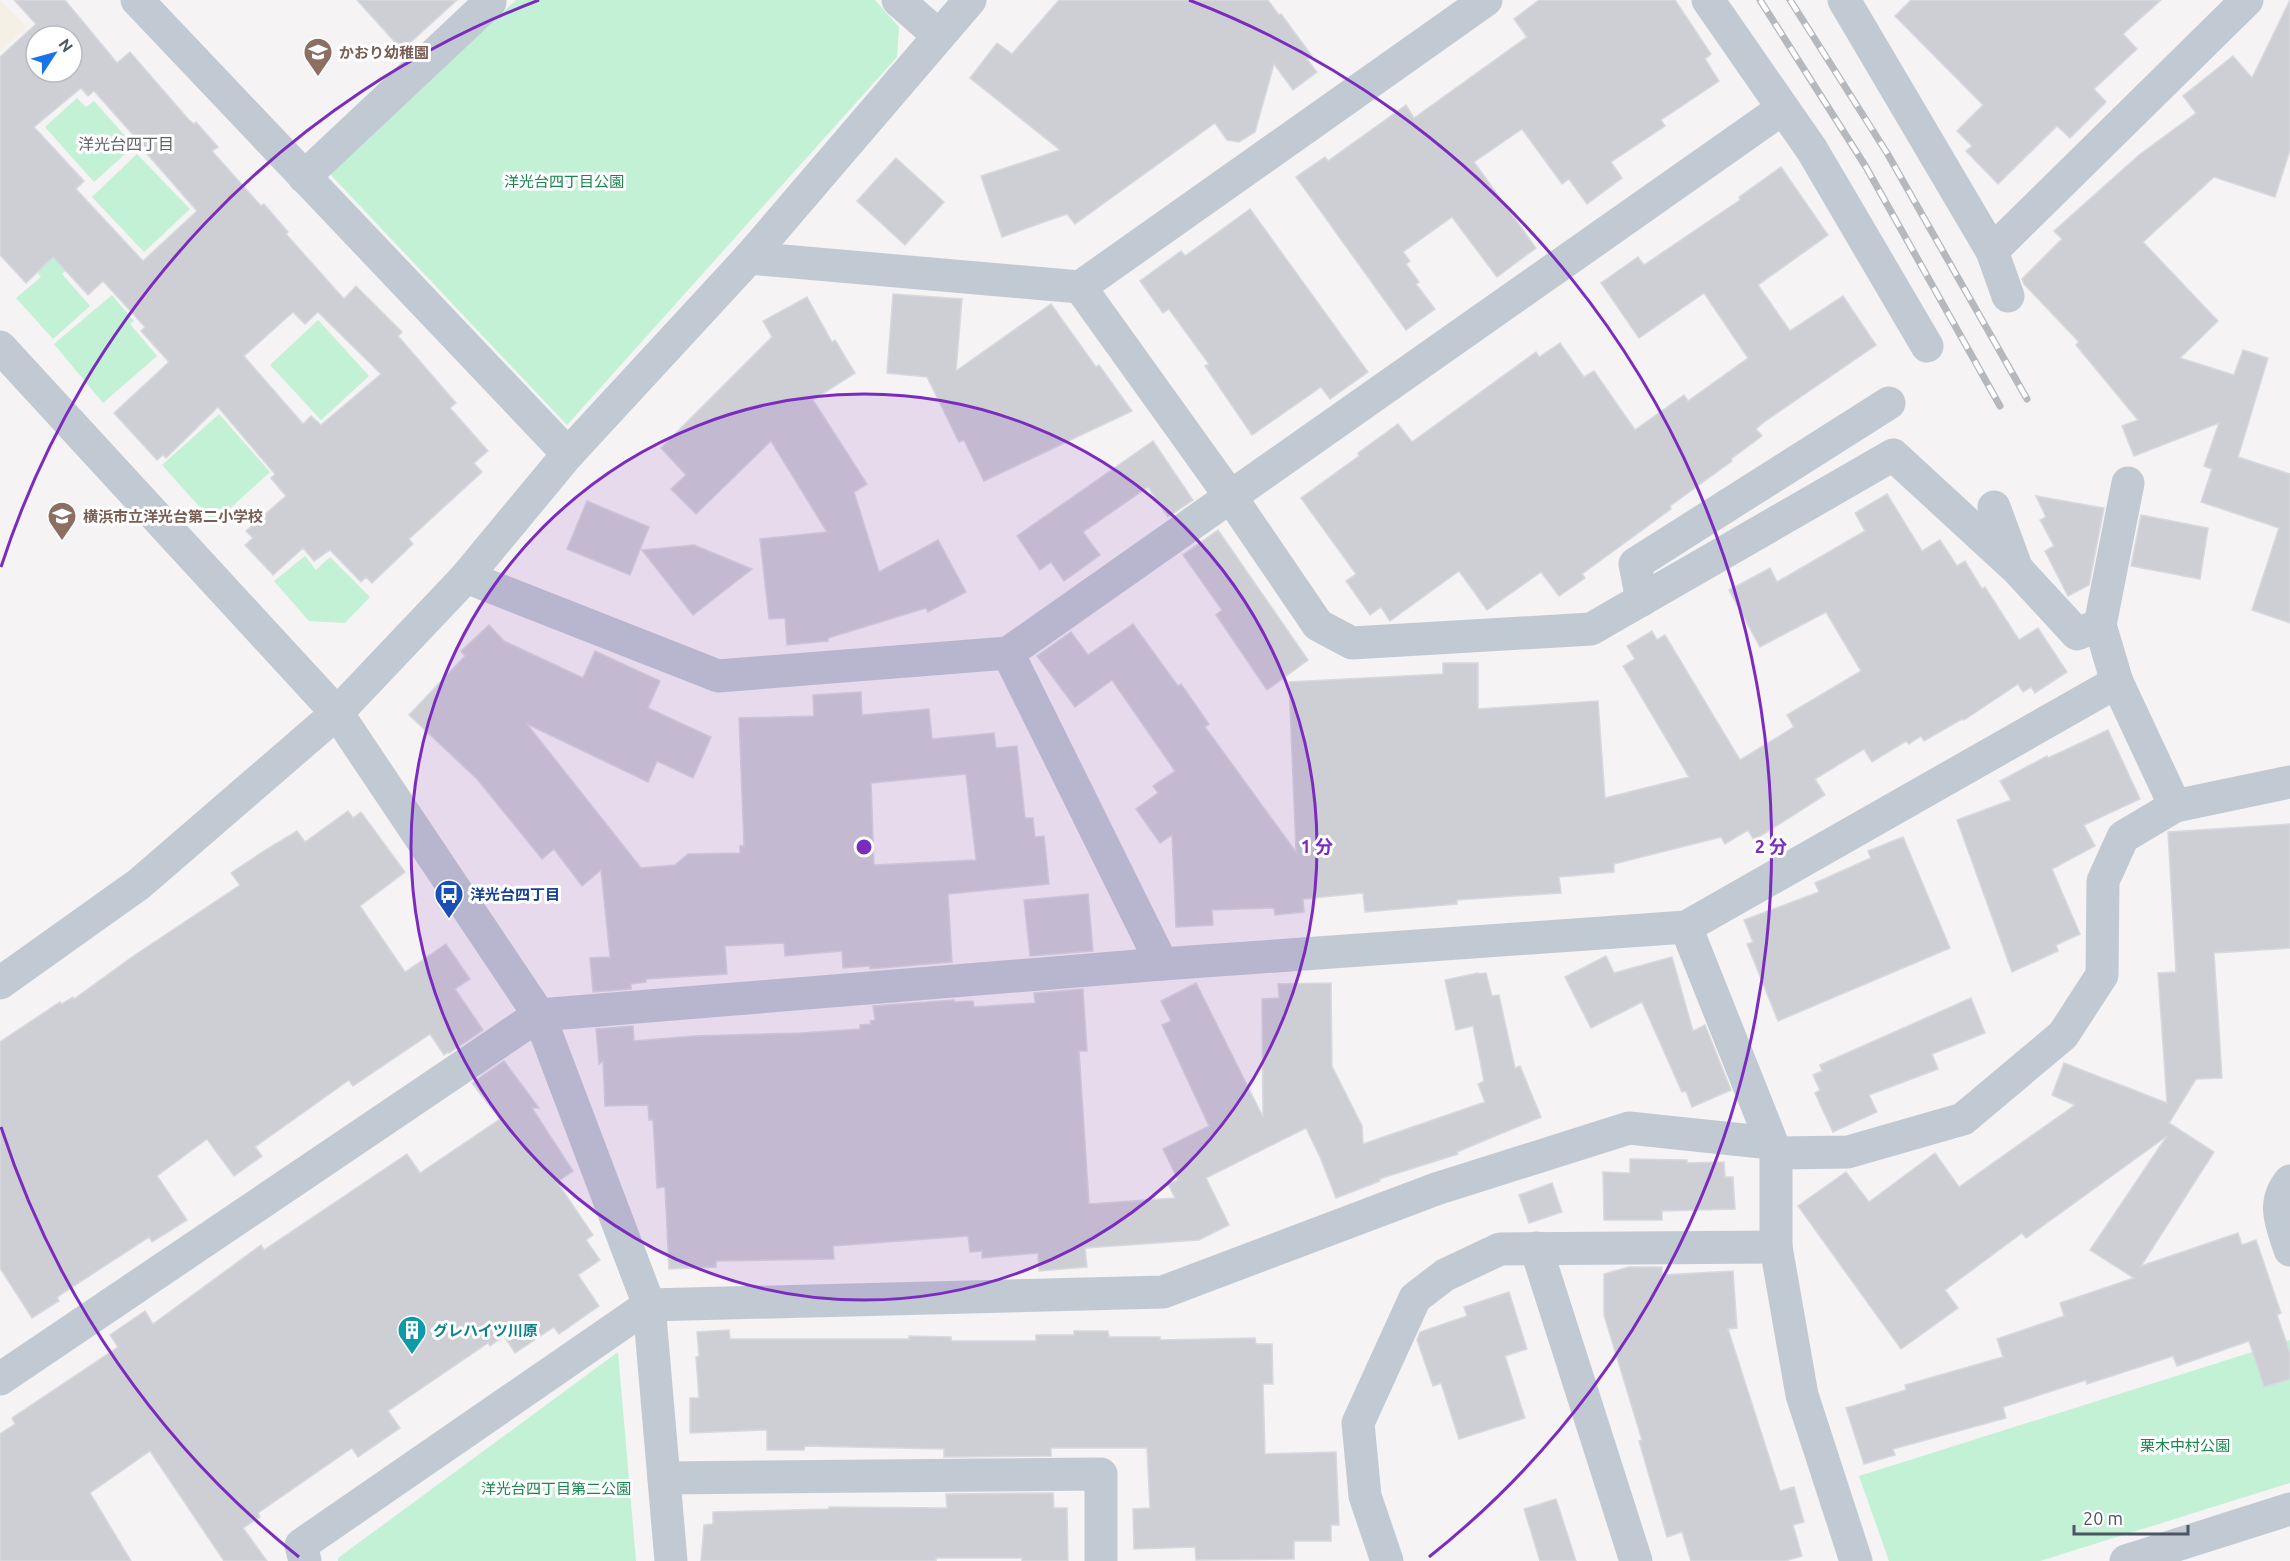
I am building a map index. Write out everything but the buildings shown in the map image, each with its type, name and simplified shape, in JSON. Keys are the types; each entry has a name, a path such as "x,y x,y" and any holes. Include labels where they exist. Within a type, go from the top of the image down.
{"street":[{"path":"138,0 568,454"},
{"path":"898,0 939,36"},
{"path":"0,983 139,884 337,713 466,577 568,454 749,258 970,0"},
{"path":"749,258 1080,287 1486,0"},
{"path":"1708,0 1812,150 1927,346"},
{"path":"1992,251 2247,0"},
{"path":"304,177 490,2"},
{"path":"1860,7 1992,251 2008,296"},
{"path":"466,577 718,676 1008,654 1782,109"},
{"path":"1080,287 1230,496 1318,625 1352,644 1591,629 1893,455 2017,569 2077,634 2100,626"},
{"path":"0,346 337,713 539,1015 649,1305 671,1561"},
{"path":"1642,600 1635,564 1889,403"},
{"path":"2128,483 2100,626 2117,682 2175,806"},
{"path":"1994,507 2017,569"},
{"path":"1008,654 1162,964"},
{"path":"0,1379 539,1015 1162,964 1686,927 2117,682"},
{"path":"305,1561 301,1545 649,1305 1163,1292 1436,1189 1629,1128 1774,1148 1848,1152 1963,1119 2063,1035 2102,975 2103,881 2123,837 2175,806 2290,782"},
{"path":"1686,927 1774,1148 1776,1248 1802,1395 1856,1561"},
{"path":"2290,1181 2282,1191 2278,1210 2290,1250"},
{"path":"1536,1248 1636,1561"},
{"path":"1387,1561 1365,1496 1358,1423 1415,1298 1445,1275 1500,1249 1776,1248"},
{"path":"664,1478 1101,1474 1101,1561"},
{"path":"2126,1561 2290,1509"}],"green space":[{"name":"洋光台四丁目公園","path":"516,0 875,0 899,27 897,57 567,425 329,173"},
{"path":"77,98 86,107 94,101 134,146 94,182 45,127"},
{"path":"137,154 190,209 144,252 92,197"},
{"path":"52,236 74,263 62,274 90,306 53,339 16,298 41,277 25,259"},
{"path":"112,295 134,321 130,324 157,356 103,403 54,344"},
{"path":"318,320 369,376 321,420 270,365"},
{"path":"219,414 270,472 214,523 162,465"},
{"path":"305,556 316,570 330,557 370,597 345,623 309,621 274,581"},
{"name":"栗木中村公園","path":"2290,1340 2290,1483 2040,1561 1889,1561 1859,1476"},
{"name":"洋光台四丁目第二公園","path":"618,1352 636,1561 338,1561 338,1558"}],"sand":[{"path":"0,0 24,24 24,30 0,51"}],"railway":[{"path":"1760,0 1866,167 2000,406"},
{"path":"1790,0 1887,153 2027,399"}],"place":[{"name":"かおり幼稚園","path":"318,78"},
{"name":"横浜市立洋光台第二小学校","path":"62,542"},
{"name":"洋光台四丁目","path":"449,920"},
{"name":"グレハイツ川原","path":"412,1356"}],"district":[{"name":"洋光台四丁目","path":"126,144"}]}
